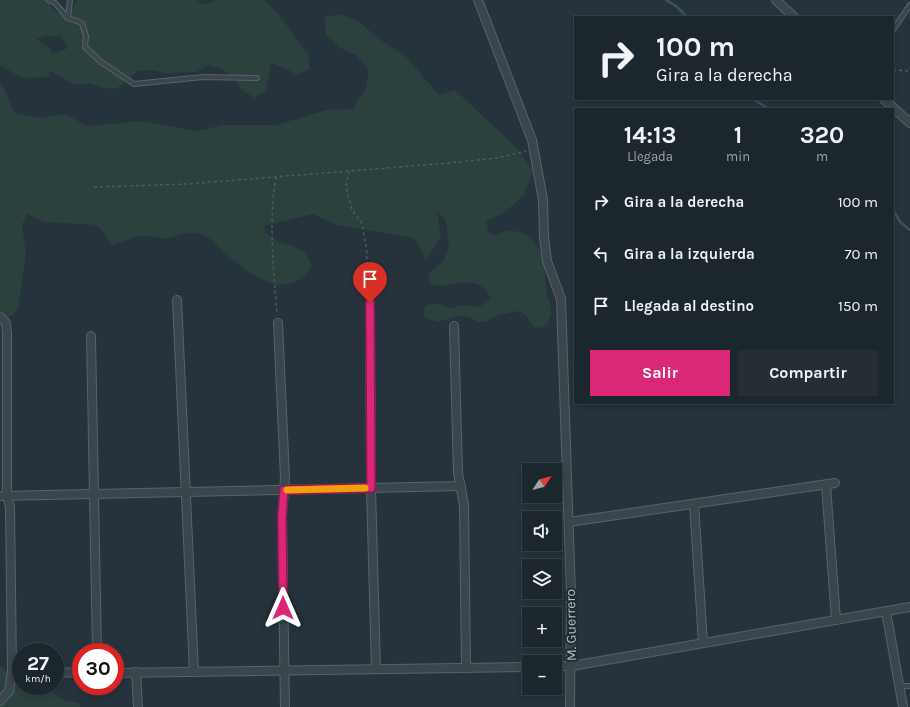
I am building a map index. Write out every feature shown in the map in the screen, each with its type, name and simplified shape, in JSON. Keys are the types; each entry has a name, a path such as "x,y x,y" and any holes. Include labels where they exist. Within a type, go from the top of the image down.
{"street":[{"name":"M. Guerrero","path":"478,0 521,107 534,148 543,200 544,237 547,261 562,299 572,666 570,707"},
{"path":"776,0 793,16"},
{"path":"885,100 894,108"},
{"path":"894,108 910,123"},
{"path":"177,300 194,672"},
{"path":"370,303 371,488 376,669"},
{"path":"0,318 6,323 7,334 3,496 10,507 12,671 8,691 0,701"},
{"path":"278,323 284,490 282,516 285,707"},
{"path":"454,326 458,473 464,505 466,668"},
{"path":"91,336 97,643"},
{"path":"569,522 835,483"},
{"path":"826,484 836,620"},
{"path":"3,496 461,486"},
{"path":"694,504 703,643"},
{"path":"562,666 572,666 910,607"},
{"path":"886,611 900,686 902,707"},
{"path":"124,673 522,667"},
{"path":"136,672 138,707"}],"lane":[{"path":"48,0 55,3 68,18 82,23 86,36 85,48 101,62 134,84 203,77 257,78"},
{"path":"68,18 70,0"},
{"path":"894,29 910,5"},
{"path":"900,686 910,686"}],"path":[{"path":"894,70 910,71"},
{"path":"94,187 187,184 498,158 534,148"},
{"path":"349,171 346,187 352,210 362,223 367,253 365,277 370,303"},
{"path":"276,177 272,203 272,253 278,323"}],"green space":[{"path":"0,0 45,0 56,12 70,12 78,0 196,0 202,5 216,0 264,0 276,11 309,55 309,69 296,75 285,68 271,63 266,90 254,98 241,89 234,77 222,69 208,65 196,72 165,73 152,70 138,71 116,89 103,88 89,83 76,85 49,71 49,77 22,78 0,65","holes":["46,36 60,36 68,48 55,53 51,53 51,49 36,39"]},
{"path":"344,15 361,23 375,36 407,58 439,95 455,90 516,147 533,171 524,195 504,213 486,221 489,233 495,236 502,232 516,231 528,237 538,248 544,263 546,289 551,306 550,319 547,324 541,328 534,327 526,315 519,311 498,315 486,322 479,322 467,316 453,317 438,322 425,318 423,311 426,305 440,304 450,308 463,305 480,307 491,299 486,290 479,285 472,283 438,286 430,284 428,277 431,271 442,262 449,250 446,221 437,211 441,238 426,259 414,238 337,225 313,214 263,226 272,238 297,248 304,253 312,265 302,277 292,283 281,285 269,283 246,270 205,235 187,233 162,239 159,237 137,236 112,245 97,225 44,222 27,214 22,225 26,253 18,310 7,319 0,312 0,84 4,88 14,113 40,118 66,114 86,126 143,121 197,131 223,125 276,125 327,110 354,109 355,104 366,88 369,70 356,55 340,48 326,35 325,16"},
{"path":"0,667 12,675 12,695 56,695 60,699 79,703 80,707 0,707"}],"waterway":[{"path":"666,0 676,6 686,16"},
{"path":"755,100 767,108"},
{"path":"894,211 900,222 910,230"}],"slow traffic":[{"path":"287,490 365,488"}],"route":[{"path":"283,608 282,516 284,490 371,488 370,303"}]}
